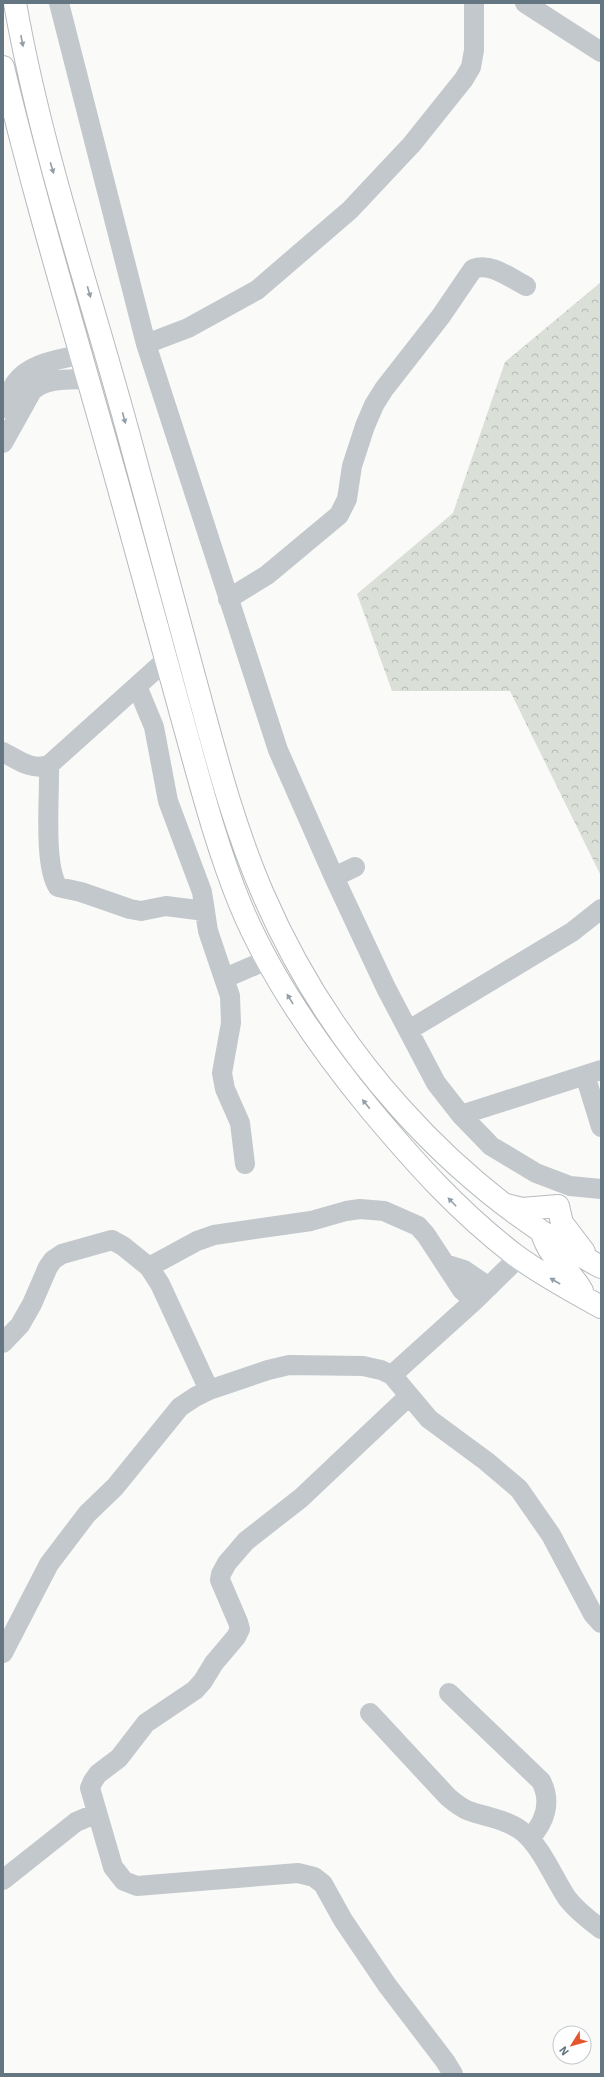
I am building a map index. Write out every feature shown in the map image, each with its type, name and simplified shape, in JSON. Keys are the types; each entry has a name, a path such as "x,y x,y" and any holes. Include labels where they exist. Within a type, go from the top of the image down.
{"main road":[{"path":"15,3 43,136 106,352 227,797 262,893 306,980 353,1050 424,1133 444,1153 542,1233 597,1265"},
{"path":"3,67 45,229 89,379 202,791 241,907 267,960 304,1022 337,1068 416,1164 459,1208 518,1258 593,1302"},
{"path":"506,1205 522,1209 558,1206 562,1223 597,1265"},
{"path":"542,1233 555,1260 576,1280 593,1302"}],"street":[{"path":"59,3 146,344 278,750 334,877 386,988 436,1083 461,1115 491,1146 536,1173 570,1186 601,1189"},
{"path":"146,344 188,328 257,290 350,210 412,144 471,67 474,50 474,3"},
{"path":"525,3 601,52"},
{"path":"228,599 267,575 339,514 346,499 356,453 374,405 384,389 441,316 473,269 480,266 488,266 526,286"},
{"path":"3,408 15,384 24,374 38,366 82,354"},
{"path":"3,443 32,391 38,385 47,382 89,379"},
{"path":"3,752 31,766 41,768 49,765 166,660"},
{"path":"137,686 154,727 168,801 202,892 208,931 230,996 231,1022 222,1073 224,1088 240,1123 245,1164"},
{"path":"49,765 51,865 54,881 58,887 81,892 130,910 141,911 166,906 205,911"},
{"path":"334,877 355,868"},
{"path":"409,1030 566,935 601,909"},
{"path":"225,978 267,960"},
{"path":"461,1115 593,1072 601,1128"},
{"path":"542,1233 570,1186"},
{"path":"149,1267 197,1241 214,1235 311,1222 346,1211 360,1209 384,1212 418,1226 426,1235 462,1290 474,1301"},
{"path":"3,1343 23,1319 32,1304 48,1267 62,1254 112,1240 123,1246 149,1267 160,1284 209,1390"},
{"path":"392,1375 474,1301 518,1258"},
{"path":"445,1264 464,1270 489,1287"},
{"path":"3,1653 49,1564 87,1514 115,1487 180,1407 209,1390 268,1370 289,1365 363,1366 381,1370 392,1375 429,1420 492,1465 519,1489 540,1516 593,1614 601,1623"},
{"path":"409,1396 301,1498 246,1541 227,1563 221,1574 220,1580 238,1622 240,1629 236,1636 195,1690 146,1723 118,1758 98,1774 90,1788 113,1867 124,1881 137,1886 298,1873 314,1877 324,1884 343,1920 387,1985 445,2061 453,2074"},
{"path":"449,1693 541,1781 546,1796 545,1812 539,1829 530,1838"},
{"path":"370,1713 448,1798 467,1810 522,1830 530,1838 568,1899 585,1917 601,1929"},
{"path":"3,1880 76,1822 97,1813"}],"green space":[{"path":"601,282 601,876 510,691 392,691 357,594 453,513 505,362"}]}
